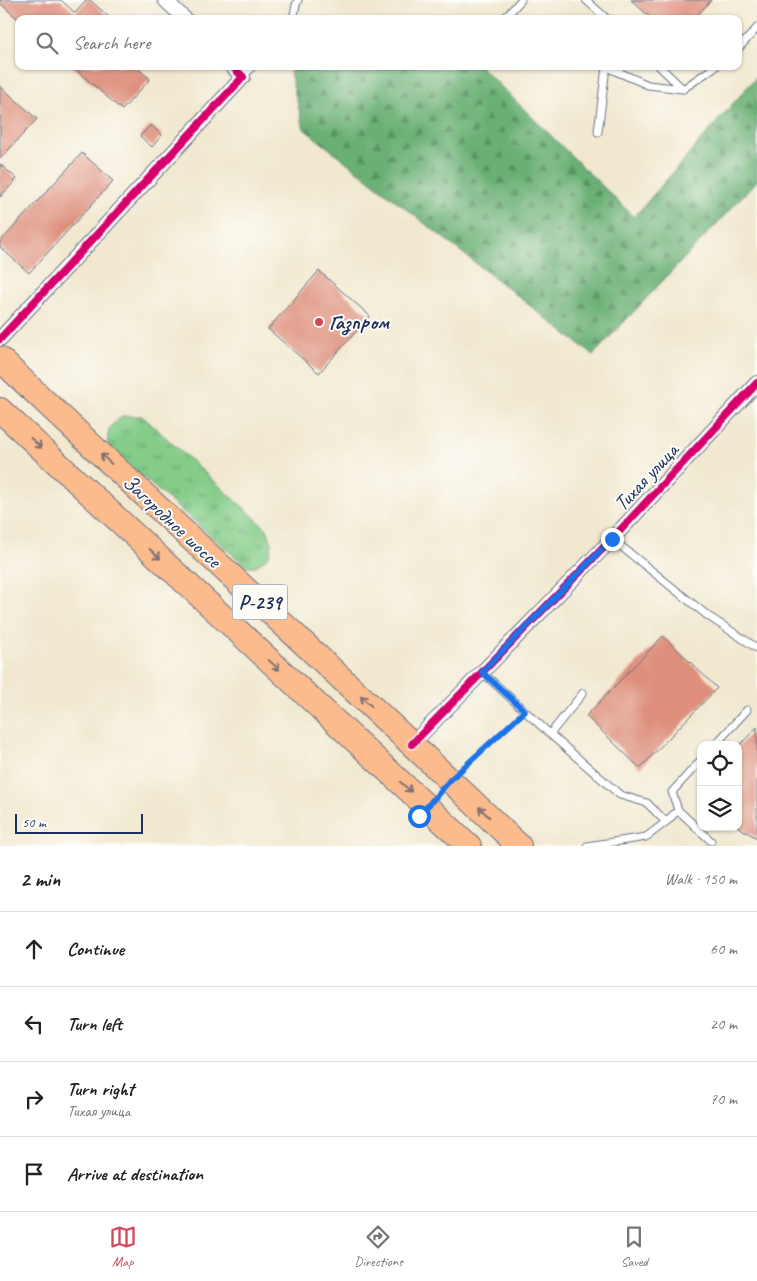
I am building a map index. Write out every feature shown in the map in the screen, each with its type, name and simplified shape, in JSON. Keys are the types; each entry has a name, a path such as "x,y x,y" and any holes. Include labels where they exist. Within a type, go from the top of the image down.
{"highway":[{"name":"Загородное шоссе","path":"0,359 519,846"},
{"name":"Загородное шоссе","path":"0,410 469,846"},
{"path":"387,770 412,744"}],"street":[{"path":"165,0 181,15"},
{"path":"0,339 243,77 236,70"},
{"name":"Тихая улица","path":"412,744 612,539 757,383"}],"lane":[{"path":"294,15 298,0"},
{"path":"508,15 521,0"},
{"path":"586,0 603,15"},
{"path":"742,45 757,28"},
{"path":"243,77 249,70"},
{"path":"598,132 605,70"},
{"path":"612,70 648,85 683,89 710,70"},
{"path":"663,70 683,89"},
{"path":"612,539 708,616 757,648"},
{"path":"482,672 620,795 647,803 666,822"},
{"path":"550,734 583,693"},
{"path":"719,741 747,710"},
{"path":"697,764 672,792 678,810 711,841"},
{"path":"587,846 646,837 678,810"}],"path":[{"path":"450,780 525,711"}],"green space":[{"path":"291,70 484,70 634,217 757,76 757,181 593,355 304,129 290,73"},
{"path":"123,416 142,416 267,529 272,544 269,556 256,566 246,566 108,447 110,429"}],"building":[{"path":"0,0 61,0 75,13 87,0 90,0 107,15 15,16 0,3"},
{"path":"631,0 711,0 698,15 648,15"},
{"path":"77,70 140,70 150,79 122,110"},
{"path":"0,86 37,119 0,159"},
{"path":"151,125 162,135 152,147 140,136"},
{"path":"82,153 113,181 29,273 0,247 0,242"},
{"path":"0,164 17,179 0,197"},
{"name":"Газпром","path":"319,271 370,316 319,373 268,329"},
{"path":"663,636 717,688 640,768 586,716"},
{"path":"757,727 757,838 742,829 742,743"}],"cycle path":[{"path":"0,339 243,77 236,70"},
{"path":"412,744 612,539 757,383"}],"place":[{"name":"Газпром","path":"319,322"}],"route":[{"path":"419,816 450,780 525,711 482,672 612,539"}]}
